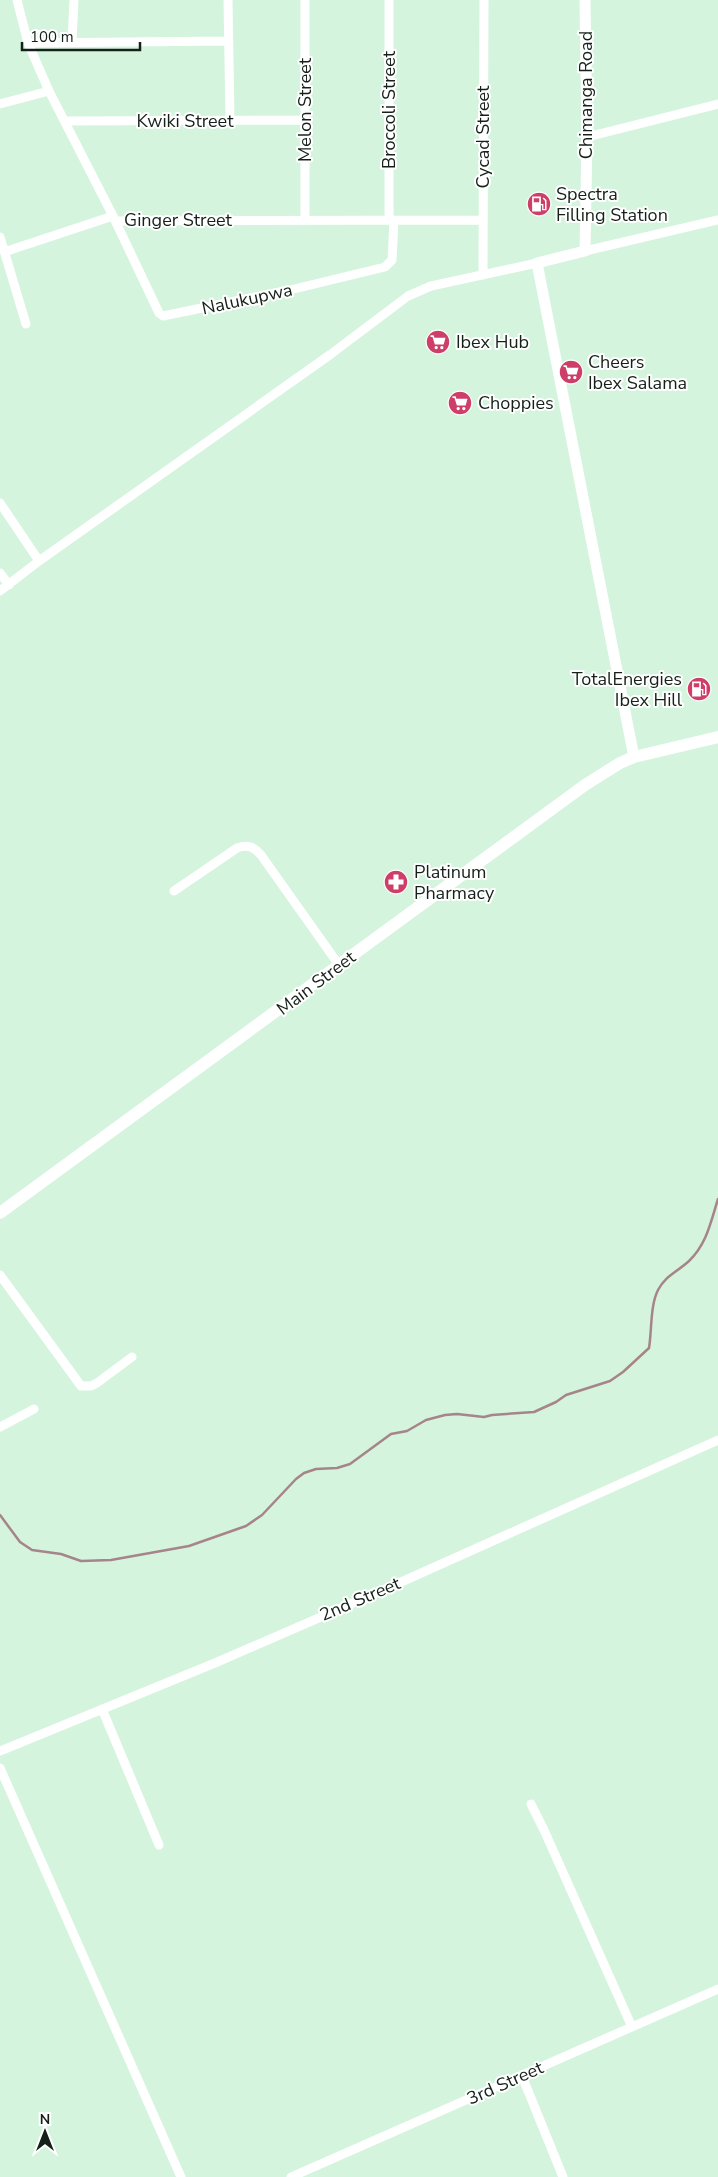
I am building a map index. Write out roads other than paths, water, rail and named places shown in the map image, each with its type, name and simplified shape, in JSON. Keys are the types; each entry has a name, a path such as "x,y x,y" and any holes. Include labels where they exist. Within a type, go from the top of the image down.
{"main road":[{"name":"Main Street","path":"0,1214 585,785 620,762 718,737"}],"street":[{"name":"Ginger Street","path":"17,0 28,43 49,91 115,219 483,220"},
{"path":"72,42 74,0"},
{"path":"228,0 230,120"},
{"name":"Melon Street","path":"305,0 305,219"},
{"name":"Broccoli Street","path":"389,0 391,220"},
{"name":"Cycad Street","path":"483,274 484,0"},
{"name":"Chimanga Road","path":"585,0 587,137 585,251"},
{"path":"28,43 228,41"},
{"path":"0,104 49,91"},
{"path":"587,137 718,104"},
{"name":"Kwiki Street","path":"66,121 304,120"},
{"path":"4,252 115,219"},
{"name":"Nalukupwa","path":"115,219 159,313 168,317 385,267 392,260 391,220"},
{"path":"0,591 39,561 331,354 408,296 431,286 718,220"},
{"path":"0,238 26,324"},
{"path":"537,263 634,757"},
{"path":"0,503 39,561"},
{"path":"0,573 9,585"},
{"path":"174,892 237,848 244,845 251,846 261,856 339,965"},
{"path":"0,1275 81,1386 91,1386 97,1383 132,1357"},
{"path":"0,1427 34,1409"},
{"name":"2nd Street","path":"0,1752 399,1583 718,1440"},
{"path":"102,1709 159,1846"},
{"path":"0,1768 181,2177"},
{"path":"530,1804 544,1830 632,2028"},
{"name":"3rd Street","path":"291,2177 718,1990"},
{"path":"522,2076 562,2177"}],"waterway":[{"path":"0,1515 20,1542 32,1550 61,1554 81,1561 111,1560 189,1546 246,1526 262,1515 304,1473 316,1469 337,1468 350,1464 391,1434 407,1431 426,1420 457,1414 484,1417 534,1412 566,1395 610,1381 623,1372 649,1348 655,1296 664,1281 689,1261 700,1247 708,1232 718,1199"}],"place":[{"name":"Spectra Filling Station","path":"539,204"},
{"name":"Ibex Hub","path":"438,342"},
{"name":"Cheers Ibex Salama","path":"571,372"},
{"name":"Choppies","path":"460,403"},
{"name":"TotalEnergies Ibex Hill","path":"699,689"},
{"name":"Platinum Pharmacy","path":"396,882"}]}
